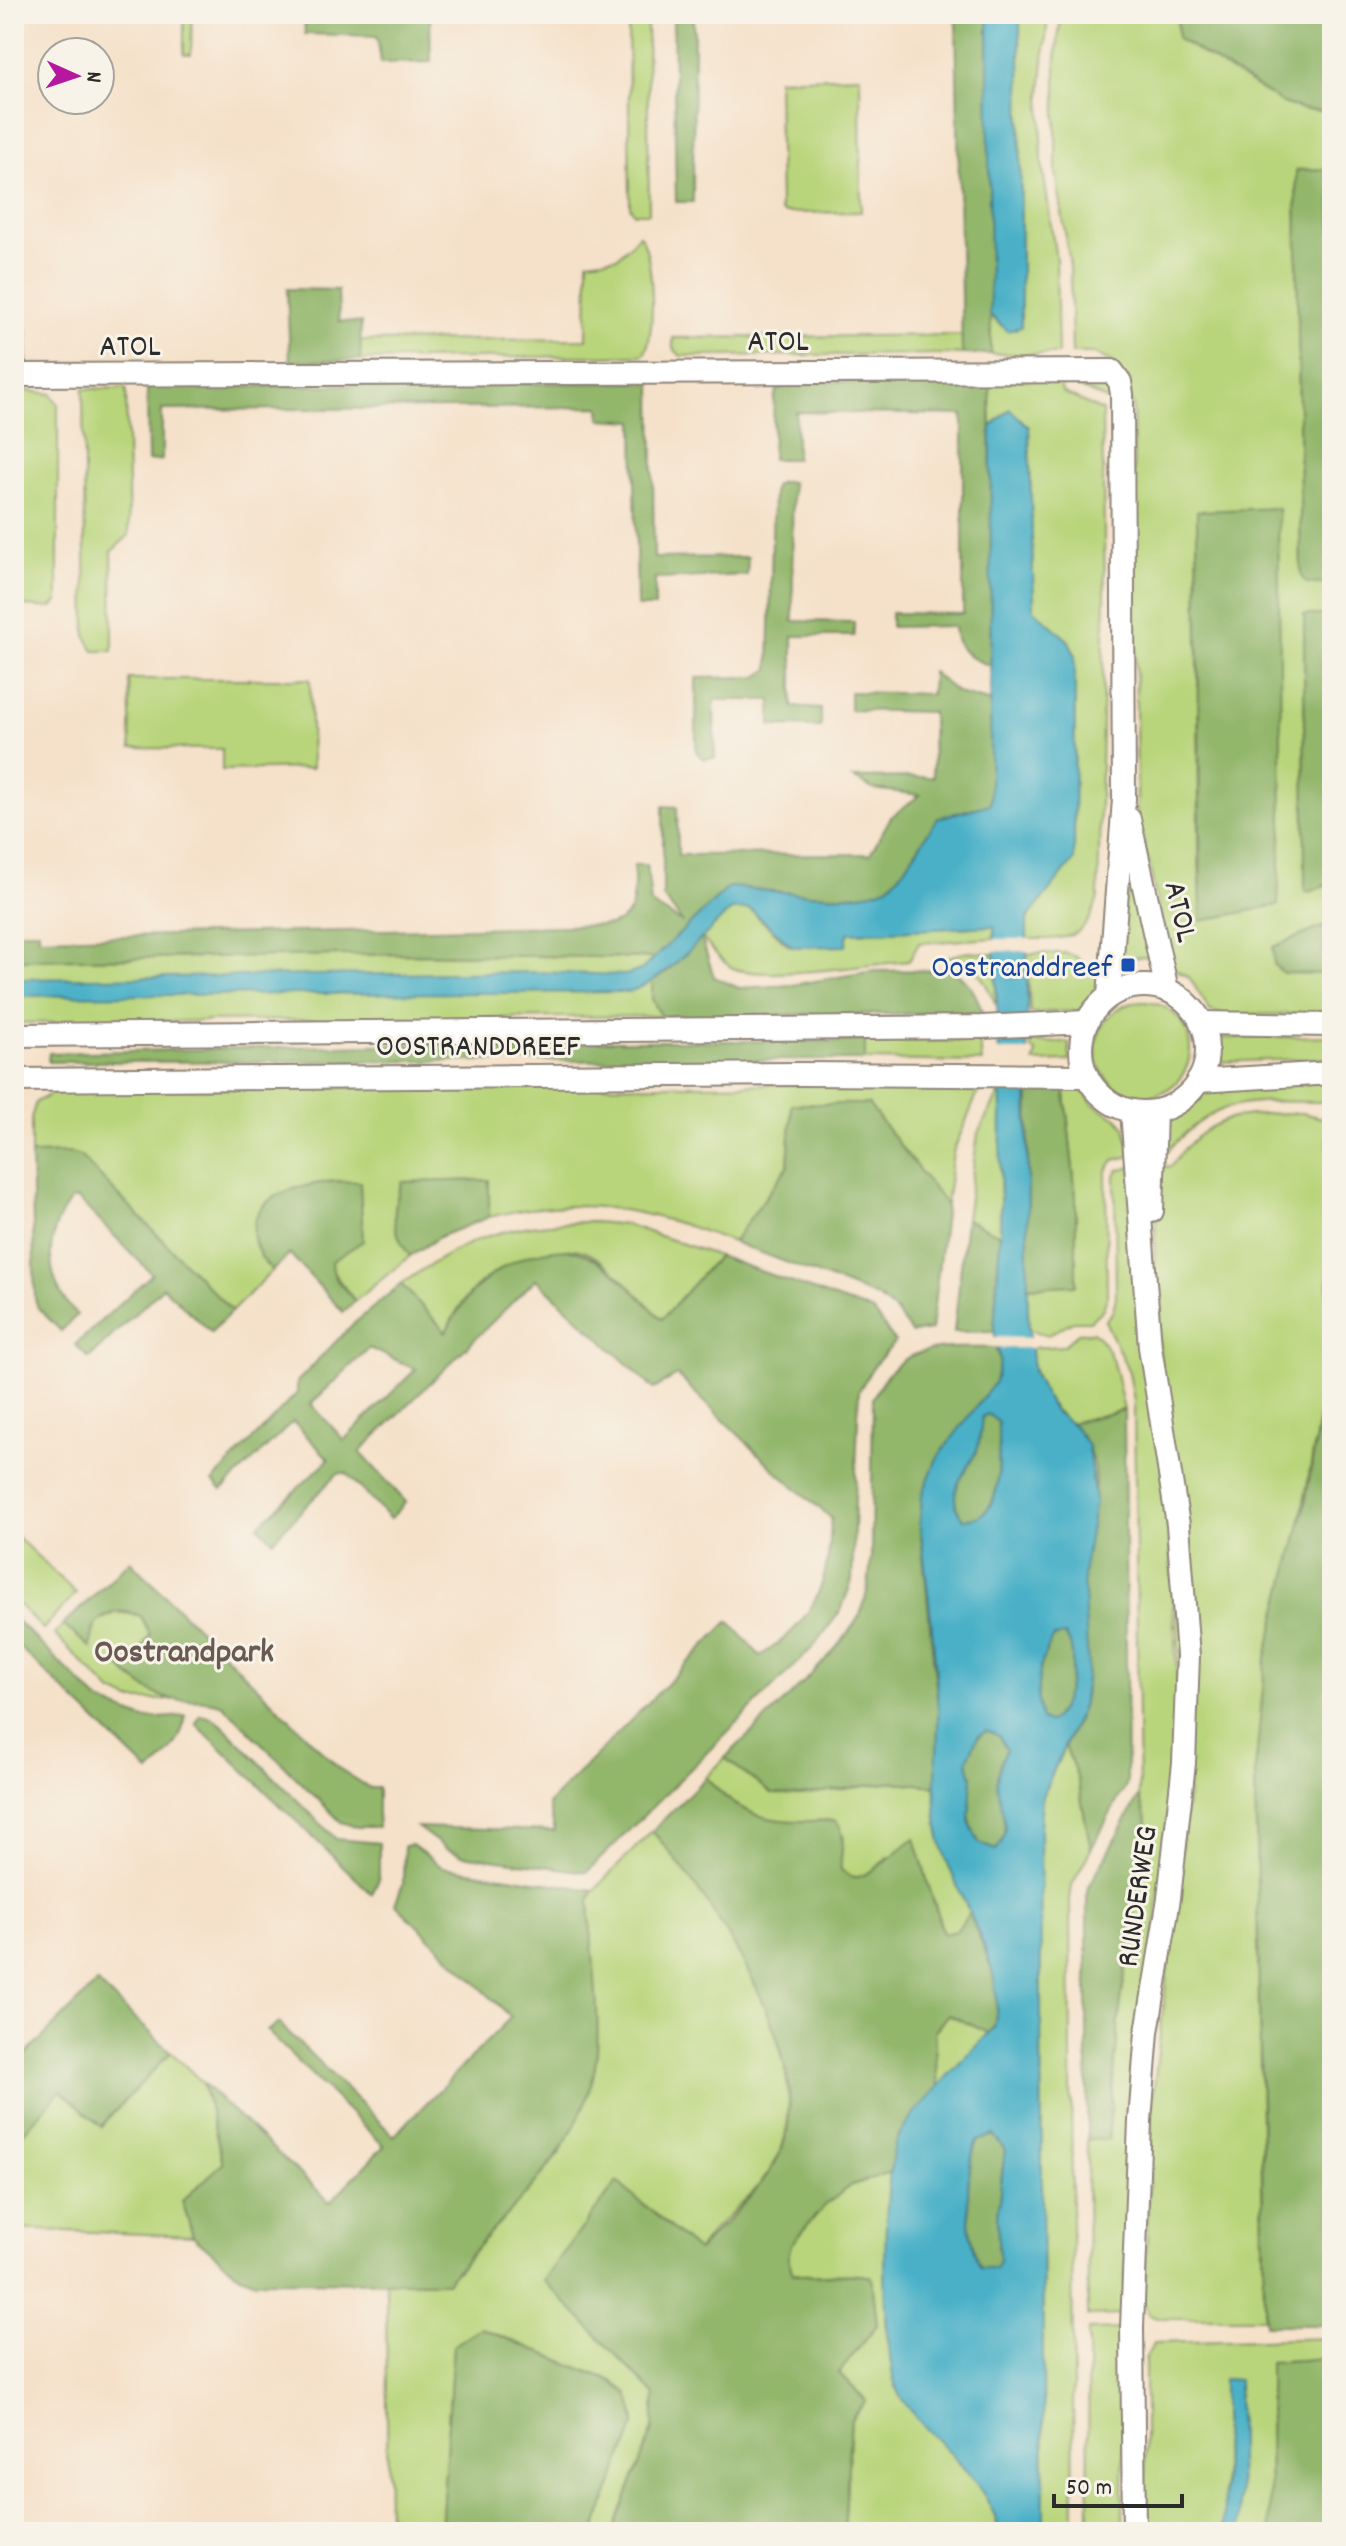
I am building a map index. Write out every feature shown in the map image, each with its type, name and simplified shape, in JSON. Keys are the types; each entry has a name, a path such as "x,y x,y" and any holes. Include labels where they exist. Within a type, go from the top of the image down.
{"street":[{"name":"ATOL","path":"14,375 1112,371 1120,382 1122,394 1124,799 1109,996"},
{"name":"ATOL","path":"1124,799 1167,990"},
{"path":"1138,986 1167,990 1187,1003 1201,1023 1207,1052 1198,1081 1175,1103 1155,1111 1132,1111 1105,1099 1087,1076 1081,1049 1087,1022 1109,996 1138,986"},
{"name":"OOSTRANDDREEF","path":"14,1035 982,1027 1087,1022"},
{"path":"1201,1023 1332,1025"},
{"path":"1198,1081 1332,1073"},
{"name":"OOSTRANDDREEF","path":"14,1080 1087,1076"},
{"name":"RUNDERWEG","path":"1132,1111 1150,1347 1178,1525 1188,1656 1184,1763 1169,1898 1147,2032 1140,2121 1132,2327 1134,2532"},
{"name":"RUNDERWEG","path":"1145,1272 1151,1231 1155,1111"}],"green space":[{"path":"184,14 192,14 191,54 184,54"},
{"path":"304,14 430,14 431,62 381,63 377,36 305,34"},
{"path":"628,14 647,14 649,213 634,213 630,207"},
{"path":"673,14 694,14 693,202 676,202"},
{"path":"956,14 988,14 991,354 962,354"},
{"path":"1020,14 1048,14 1041,94 1042,162 1056,260 1058,354 991,354 990,315 1001,326 1021,326"},
{"path":"1061,14 1177,14 1178,39 1283,103 1300,109 1332,112 1332,169 1296,170 1301,576 1314,584 1332,584 1332,615 1304,616 1305,889 1309,892 1332,883 1332,923 1273,947 1283,973 1332,974 1332,1014 1225,1015 1210,1011 1189,977 1172,968 1137,812 1133,405 1114,363 1093,353 1072,353 1070,265 1056,173 1056,60","holes":["1197,511 1202,920 1199,863"]},
{"path":"1177,14 1332,14 1332,112 1300,109 1283,103 1178,38"},
{"path":"860,76 861,212 783,213 780,210 778,79"},
{"path":"1332,169 1332,584 1306,583 1301,576 1296,170"},
{"path":"639,235 648,257 652,294 650,332 643,355 360,360 360,341 587,339 588,261 618,257"},
{"path":"287,289 338,290 339,321 361,323 360,360 290,361"},
{"path":"14,330 27,330 27,364 14,364"},
{"path":"962,335 962,354 681,356 673,348 673,338"},
{"path":"1074,377 1089,378 1106,385 1115,404 1074,385"},
{"path":"1059,378 1062,392 1102,411 1105,594 1098,898 1087,923 1073,935 1027,939 1027,919 1074,860 1075,656 1069,641 1034,610 1029,428 1010,409 991,427 990,381"},
{"path":"990,381 992,666 977,661 960,648 954,626 891,627 891,613 963,614 963,415 796,412 796,459 772,459 774,398 777,390 790,382"},
{"path":"652,382 654,558 748,557 747,575 655,579 655,607 637,607 634,421 601,419 600,407 162,410 162,460 148,461 147,387"},
{"path":"126,388 129,535 112,551 113,651 94,651 86,636 83,389"},
{"path":"14,389 51,394 58,404 58,601 51,608 14,605"},
{"path":"780,482 792,482 793,621 854,622 854,636 793,636 793,707 821,709 821,727 771,726 771,700 714,700 715,758 703,759 696,751 696,678 757,677 769,669 773,496 774,486"},
{"path":"1278,508 1282,822 1278,905 1201,921 1197,511"},
{"path":"1304,615 1332,615 1332,883 1309,892 1305,890"},
{"path":"932,672 958,693 992,702 990,804 938,818 903,870 878,891 837,895 729,887 654,958 412,954 14,960 14,931 39,931 39,938 610,925 620,921 631,909 634,865 647,865 651,904 683,923 663,897 663,806 677,807 678,855 870,854 891,817 920,795 873,789 853,778 933,777 932,712 850,710 850,692 931,694"},
{"path":"129,679 310,679 312,768 222,770 222,749 131,748"},
{"path":"1131,863 1156,956 1117,959 1126,865"},
{"path":"749,909 789,946 848,933 994,926 995,938 919,943 909,961 790,972 745,971 727,964 701,937 731,910"},
{"path":"1332,923 1332,974 1283,973 1274,965 1273,947"},
{"path":"701,937 714,977 739,988 792,985 873,971 949,970 961,976 971,987 982,1013 661,1016 652,999 652,980 668,971"},
{"path":"968,952 995,954 996,1005 988,987 972,967 947,957"},
{"path":"1064,953 1075,956 1101,979 1098,989 1079,1011 1030,1013 1027,954"},
{"path":"412,954 654,958 652,999 661,1016 14,1023 14,960"},
{"path":"1143,1002 1161,1006 1176,1016 1186,1031 1190,1049 1186,1067 1176,1082 1161,1092 1143,1096 1125,1092 1110,1082 1100,1067 1096,1049 1100,1031 1110,1016 1125,1006"},
{"path":"1332,1036 1332,1058 1218,1062 1218,1038"},
{"path":"540,1041 865,1041 865,1060 48,1062 49,1053"},
{"path":"865,1041 980,1041 982,1062 865,1060"},
{"path":"1031,1042 1069,1043 1070,1061 1034,1062 1036,1052 1031,1049"},
{"path":"1332,1081 1332,1102 1260,1102 1222,1109 1186,1133 1166,1153 1158,1154 1161,1128 1196,1102 1207,1088"},
{"path":"1029,1082 1064,1083 1076,1197 1076,1285 1027,1287"},
{"path":"982,1083 953,1152 946,1205 868,1104 792,1104 788,1166 733,1242 671,1221 613,1208 553,1207 489,1217 488,1180 402,1182 395,1211 397,1230 410,1256 355,1301 332,1271 336,1181 326,1182 288,1191 262,1206 265,1264 273,1270 232,1311 80,1156 31,1154 31,1118 36,1102 53,1093 90,1089"},
{"path":"1064,1083 1079,1086 1093,1104 1117,1118 1125,1127 1131,1156 1114,1160 1106,1172 1107,1297 1103,1309 1090,1321 1073,1321 1048,1335 1029,1330 1027,1287 1076,1284 1076,1197"},
{"path":"1001,1090 1000,1235 966,1219 978,1133"},
{"path":"1327,1102 1332,1102 1332,2325 1265,2325 1255,1770 1266,1657 1305,1504 1325,1386 1331,1194"},
{"path":"792,1104 868,1104 946,1205 931,1330 911,1333 897,1313 877,1297 733,1242 788,1166"},
{"path":"1302,1113 1327,1119 1331,1194 1325,1386 1255,1770 1264,2318 1158,2318 1148,2315 1144,2302 1153,2096 1188,1790 1154,1264 1158,1167 1171,1166 1199,1135 1228,1120 1260,1114"},
{"path":"70,1153 80,1156 232,1311 211,1332 163,1287 89,1358 75,1345 152,1274 78,1199 71,1200 55,1229 51,1259 58,1288 77,1315 61,1331 38,1308 35,1299 31,1154"},
{"path":"1131,1166 1169,1536 1177,1735 1128,2164 1124,2315 1088,2316 1087,2139 1108,2139 1120,2008 1147,1823 1139,1796 1134,1401 1129,1372 1105,1321 1113,1311 1116,1297 1115,1175 1118,1170"},
{"path":"489,1180 489,1217 441,1236 410,1256 399,1238 395,1220 402,1182"},
{"path":"336,1181 360,1182 363,1241 331,1262 335,1278 355,1301 343,1312 290,1254 273,1270 269,1267 254,1239 254,1223 268,1201 294,1189"},
{"path":"966,1219 1000,1235 994,1331 954,1332"},
{"path":"594,1222 628,1225 718,1256 662,1319 603,1262 574,1249 530,1257 499,1270 474,1289 446,1332 401,1284 449,1254 492,1235 537,1225"},
{"path":"566,1249 594,1258 607,1266 662,1319 718,1256 874,1312 895,1342 872,1368 859,1391 852,1581 841,1610 815,1645 587,1872 462,1855 447,1849 417,1827 555,1831 548,1804 729,1621 760,1656 795,1629 807,1614 823,1581 831,1518 776,1471 677,1375 654,1389 536,1279 360,1452 406,1502 390,1519 346,1473 338,1473 273,1540 258,1526 329,1459 293,1422 222,1490 213,1481 297,1393 297,1382 351,1326 401,1284 446,1332 456,1314 480,1285 511,1263 546,1251","holes":["369,1348 416,1369 344,1440 311,1404"]},
{"path":"1093,1332 1101,1339 1111,1357 1124,1410 1070,1423 1053,1407 1042,1390 1034,1371 1030,1348 1063,1346 1078,1333"},
{"path":"995,1348 1000,1360 995,1382 978,1407 920,1524 938,1708 938,1786 894,1782 800,1795 772,1794 725,1758 818,1668 850,1630 863,1608 871,1560 873,1398 883,1379 909,1357 939,1349"},
{"path":"1124,1410 1127,1783 1091,1849 1077,1776 1065,1746 1079,1716 1087,1674 1083,1576 1092,1517 1094,1476 1084,1439 1070,1423"},
{"path":"988,1414 998,1422 999,1467 994,1498 977,1517 962,1519 955,1500 956,1491 977,1449 982,1417"},
{"path":"14,1534 76,1593 43,1629 14,1600"},
{"path":"130,1561 340,1769 370,1788 378,1788 378,1827 357,1827 341,1822 223,1705 169,1699 152,1692 129,1675 116,1663 135,1659 150,1635 141,1616 122,1612 105,1616 94,1628 91,1648 63,1625"},
{"path":"117,1612 141,1616 150,1635 135,1659 117,1663 130,1678 172,1700 129,1700 111,1691 54,1634 63,1625 90,1647 96,1622"},
{"path":"14,1618 99,1701 144,1719 185,1716 177,1741 150,1773 14,1642"},
{"path":"1065,1635 1072,1654 1070,1680 1063,1705 1051,1723 1041,1720 1039,1677 1044,1656 1054,1637"},
{"path":"200,1715 213,1718 222,1725 336,1839 379,1843 379,1879 372,1894 196,1724"},
{"path":"988,1730 999,1736 1006,1750 998,1778 1004,1832 996,1850 979,1843 971,1824 967,1797 967,1757 970,1748"},
{"path":"1065,1746 1077,1776 1091,1849 1072,1885 1070,1900 1074,2532 1044,2532 1040,1827 1042,1796"},
{"path":"725,1758 755,1782 800,1795 894,1782 938,1786 938,1825 969,1913 956,1931 943,1934 934,1900 888,1856 870,1875 852,1878 841,1870 839,1855 844,1836 835,1820 780,1820 749,1812 734,1804 706,1777"},
{"path":"706,1777 734,1804 764,1817 797,1821 835,1820 843,1837 841,1870 852,1878 877,1867 915,1838 943,1934 956,1931 969,1913 997,1991 996,2022 989,2033 948,2014 934,2032 938,2089 898,2137 890,2172 852,2185 825,2205 791,2244 788,2258 793,2273 872,2277 877,2325 839,2373 866,2401 851,2419 844,2532 613,2532 653,2429 655,2395 543,2280 617,2182 698,2251 754,2192 780,2153 789,2115 786,2073 774,2028 730,1938 703,1896 652,1831"},
{"path":"1139,1796 1147,1822 1120,2008 1108,2139 1087,2139 1087,1890"},
{"path":"652,1831 704,1897 730,1937 754,1980 773,2025 785,2069 788,2111 781,2150 764,2179 706,2239 682,2284 646,2383 655,2394 653,2429 613,2532 594,2532 635,2424 628,2393 613,2381 481,2328 453,2346 441,2532 388,2532 386,2282 447,2282 561,2152 597,2052 589,1900 594,1890"},
{"path":"412,1845 442,1867 594,1890 589,1900 598,2035 591,2087 561,2149 447,2282 254,2281 240,2276 193,2236 182,2201 223,2163 203,2083 330,2202 384,2146 267,2031 279,2023 394,2136 511,2017 395,1904 403,1884 404,1846"},
{"path":"97,1983 171,2052 101,2126 61,2090 14,2143 14,2051 22,2058"},
{"path":"948,2014 989,2033 938,2089 934,2032"},
{"path":"171,2052 203,2083 223,2163 182,2201 193,2236 14,2229 14,2143 61,2090 101,2126"},
{"path":"993,2135 1005,2150 997,2216 999,2260 996,2268 981,2268 969,2223 968,2187 977,2141"},
{"path":"890,2172 886,2330 900,2397 976,2481 991,2506 1000,2532 844,2532 851,2419 866,2401 839,2373 877,2325 872,2277 792,2272 788,2258 791,2244 825,2205 852,2185"},
{"path":"481,2328 613,2382 630,2400 635,2424 594,2532 441,2532 453,2346"},
{"path":"1124,2329 1123,2532 1089,2532 1088,2330"},
{"path":"1332,2338 1332,2358 1269,2362 1270,2532 1240,2532 1238,2381 1223,2379 1224,2532 1145,2532 1145,2359 1154,2343"},
{"path":"1332,2358 1332,2532 1270,2532 1269,2362"}],"water":[{"path":"988,14 1020,14 1021,327 1008,331 990,315"},
{"path":"1010,409 1029,427 1034,610 1069,641 1075,656 1074,860 1027,919 1028,1316 1033,1372 1053,1410 1075,1427 1088,1446 1095,1501 1083,1575 1088,1666 1082,1707 1042,1796 1040,1827 1044,2532 1000,2532 983,2493 900,2396 893,2378 886,2310 888,2188 898,2138 928,2097 994,2028 997,2002 986,1951 953,1877 938,1827 937,1688 920,1524 922,1495 937,1458 995,1382 1000,1360 994,1331 1000,1235 1001,1111 994,926 848,933 846,946 793,947 750,909 731,910 671,968 629,992 14,996 14,979 535,972 625,975 641,970 729,887 837,895 878,891 897,877 938,818 990,804 991,427","holes":["988,1414 998,1422 997,1483 988,1509 978,1517 963,1519 957,1509 956,1491 978,1445 982,1417","1065,1635 1070,1643 1072,1667 1067,1694 1050,1722 1041,1720 1038,1688 1044,1656 1054,1637","987,1731 999,1736 1006,1750 997,1781 1005,1825 996,1850 979,1843 969,1821 972,1776 967,1761 978,1736","994,2135 1005,2150 997,2216 999,2260 996,2268 981,2268 969,2223 968,2187 977,2141"]},
{"path":"1223,2379 1238,2380 1240,2532 1224,2532"}],"pier":[{"path":"991,939 1031,939 1031,951 991,951"},
{"path":"996,1051 1030,1051 1030,1084 997,1084"},
{"path":"990,1337 1034,1338 1034,1348 991,1348"}],"place":[{"name":"Oostranddreef","path":"1128,965"}],"district":[{"name":"Oostrandpark","path":"184,1649"}]}
